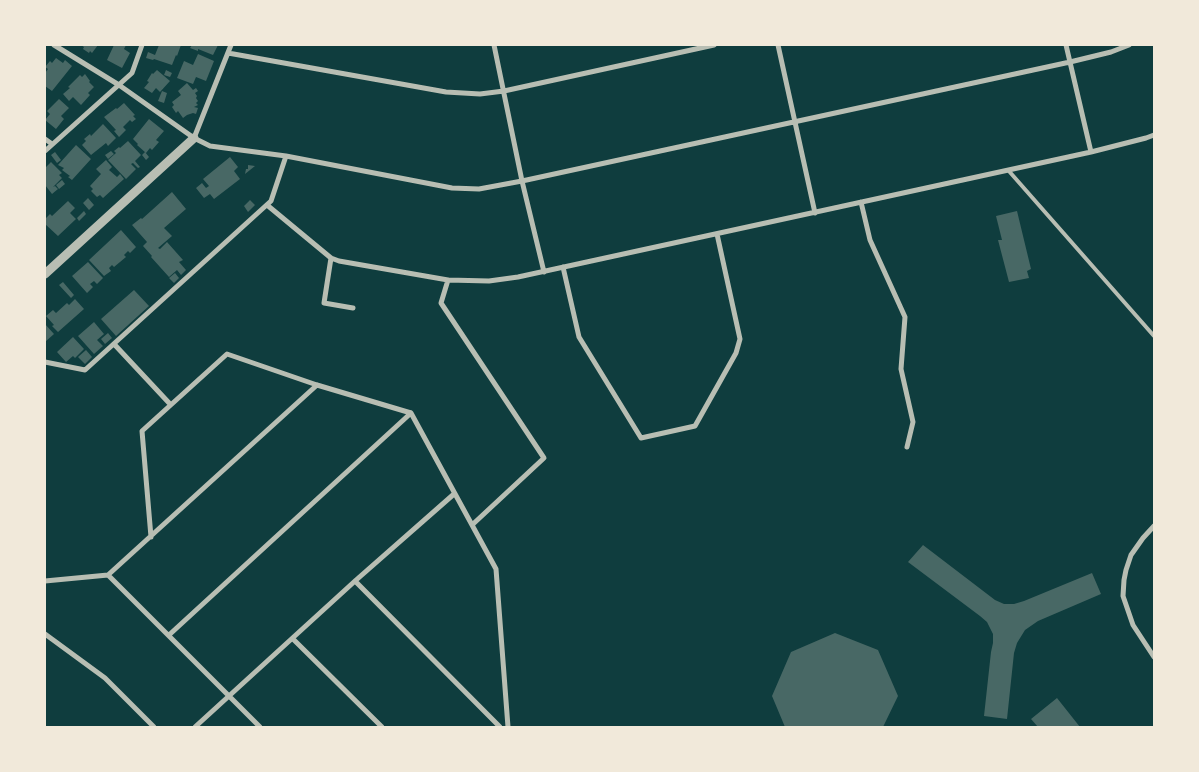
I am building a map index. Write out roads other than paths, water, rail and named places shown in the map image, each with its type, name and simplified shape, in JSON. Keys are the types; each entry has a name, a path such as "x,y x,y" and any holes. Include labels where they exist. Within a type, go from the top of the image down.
{"street":[{"path":"54,45 118,85 194,138 210,146 286,156 452,188 479,189 1070,62 1129,45"},
{"path":"45,151 132,73 142,45"},
{"path":"45,274 194,138 231,45"},
{"path":"494,45 522,181 544,272"},
{"path":"228,53 446,92 480,94 504,91 714,45"},
{"path":"778,45 815,213"},
{"path":"1066,45 1091,152"},
{"path":"267,205 331,258 339,261 448,280 488,281 544,272 815,213 1091,152 1154,135"},
{"path":"45,139 52,144"},
{"path":"45,362 85,370 271,201 286,156"},
{"path":"861,202 870,240 905,317 901,369 912,422 907,447"},
{"path":"563,267 579,337 641,438 695,426 736,353 740,339 718,234"},
{"path":"331,258 324,303 353,308"},
{"path":"448,280 442,303 544,458 472,525"},
{"path":"114,344 170,404"},
{"path":"151,537 142,432 170,404 227,354 411,413 496,569 508,727"},
{"path":"45,581 108,575 317,384"},
{"path":"169,635 411,413"},
{"path":"195,727 355,581 454,494"},
{"path":"1154,526 1131,555 1124,580 1124,596 1133,625 1154,657"},
{"path":"108,575 260,727"},
{"path":"355,581 500,727"},
{"path":"45,634 105,678 154,727"},
{"path":"293,639 382,727"}],"lane":[{"path":"1008,170 1154,336"}]}
